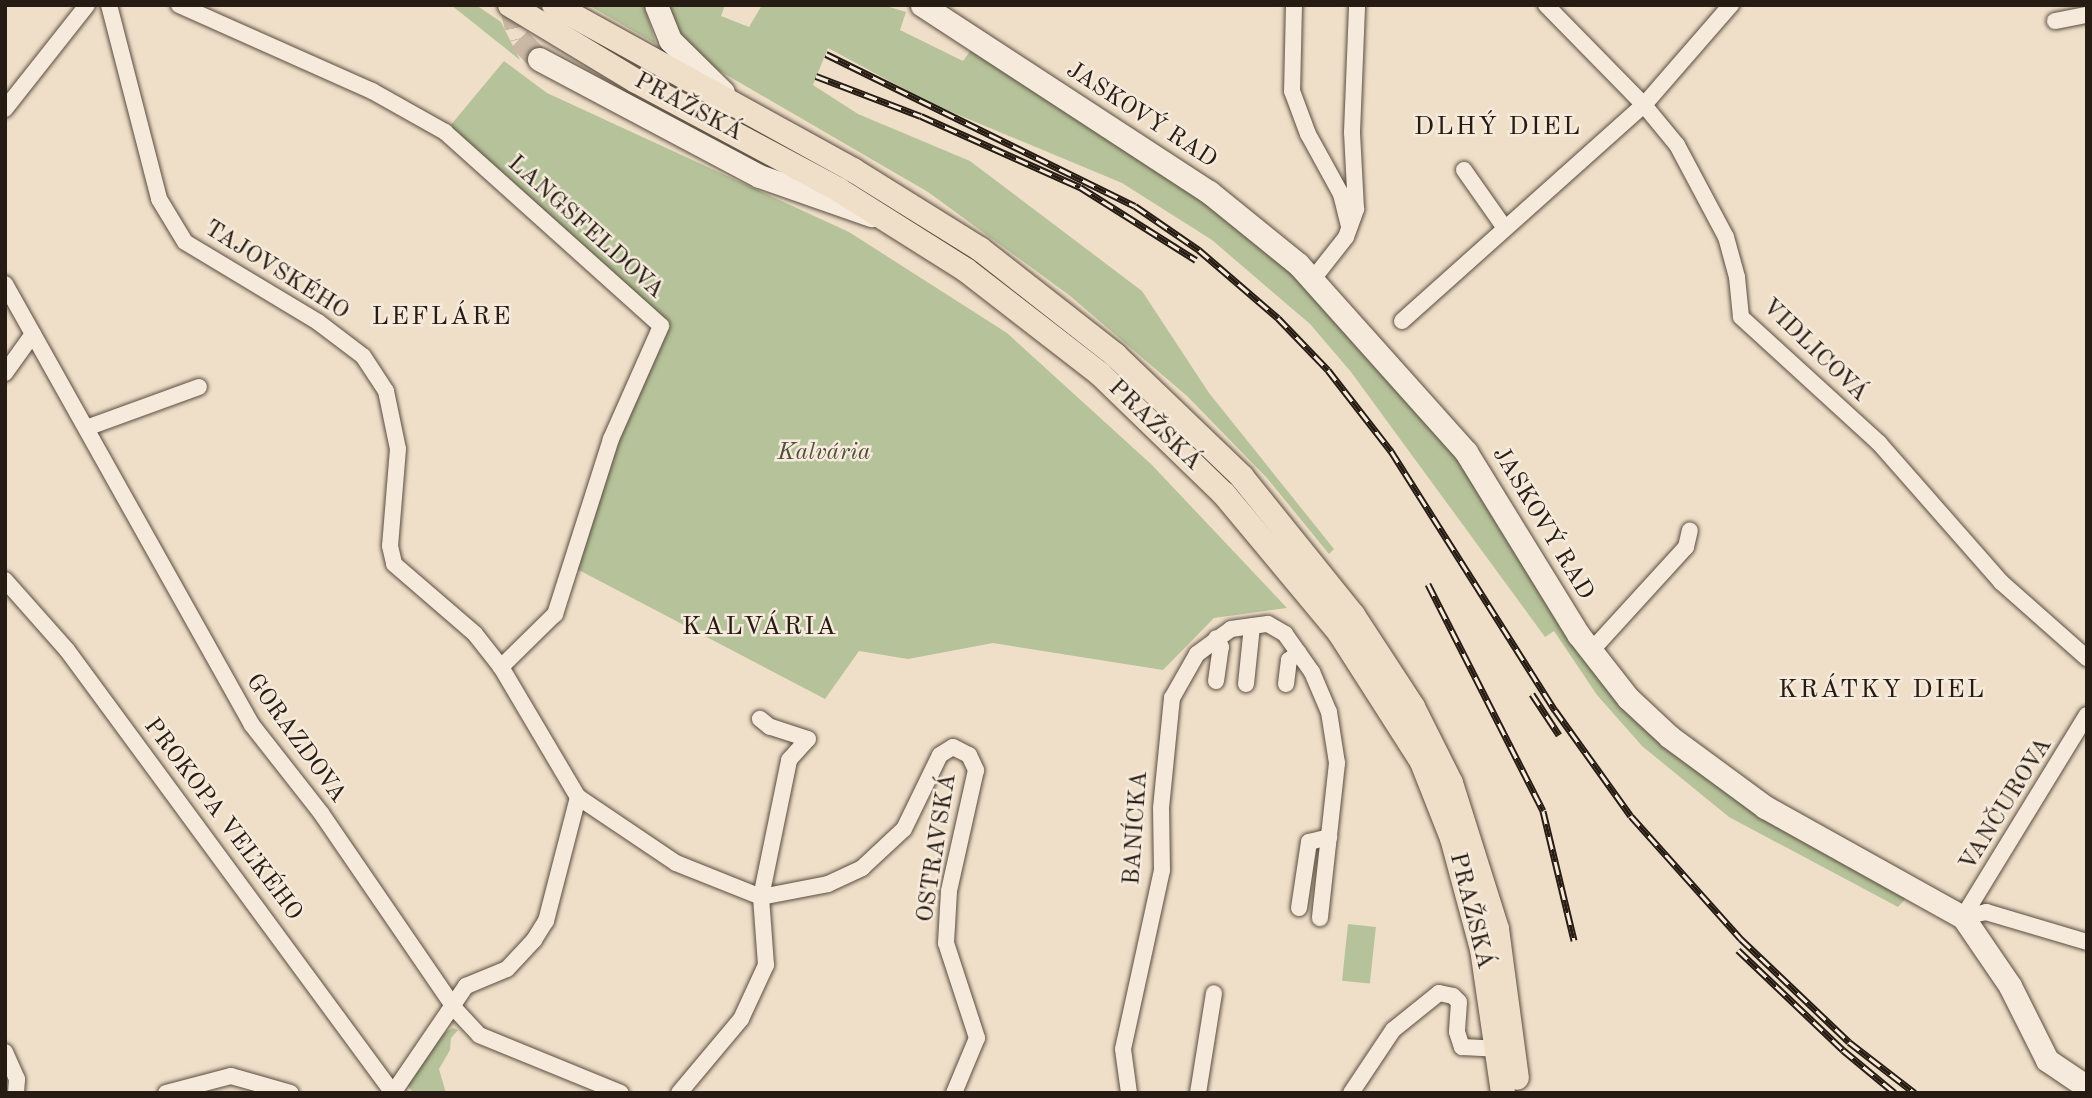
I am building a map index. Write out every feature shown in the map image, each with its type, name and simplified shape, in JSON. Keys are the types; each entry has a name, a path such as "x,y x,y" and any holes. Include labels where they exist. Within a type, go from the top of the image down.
{"main road":[{"name":"PRAŽSKÁ","path":"510,5 626,75 889,220 1007,299 1137,407 1253,526 1339,632 1415,748 1444,816 1482,949 1503,1093"},
{"name":"PRAŽSKÁ","path":"554,5 902,199 1073,319 1200,434 1311,559 1398,682 1451,783 1497,929 1518,1093"}],"street":[{"path":"5,109 87,5"},
{"name":"TAJOVSKÉHO","path":"109,5 159,199 185,242 318,322 372,366 387,391 397,431 398,477 390,546 394,564 452,611 501,667 579,797 676,863 761,897"},
{"name":"LANGSFELDOVA","path":"179,5 372,91 444,132 661,326 611,439 555,614 501,667"},
{"path":"656,5 670,40 740,109"},
{"path":"1294,5 1292,92 1308,134 1341,194 1350,229"},
{"path":"1313,279 1350,229 1357,194 1352,132 1357,5"},
{"name":"VIDLICOVÁ","path":"1546,5 1644,105 1677,145 1726,237 1737,277 1741,317 1879,443 2001,582 2087,658"},
{"path":"1402,321 1504,227 1644,105 1731,5"},
{"name":"JASKOVÝ RAD","path":"934,8 1223,202 1313,279 1466,452 1591,650 1648,718 1737,788 1794,826 1963,917 2010,985 2048,1060 2087,1087"},
{"path":"2055,21 2087,15"},
{"path":"539,59 759,176 889,220"},
{"path":"1464,170 1504,227"},
{"name":"GORAZDOVA","path":"5,284 89,427 191,623 252,726 321,813 455,1009 479,1035 621,1093"},
{"path":"5,373 33,334"},
{"path":"89,427 200,387"},
{"path":"1591,650 1678,557 1690,530"},
{"name":"PROKOPA VEĽKÉHO","path":"5,580 67,650 393,1093"},
{"path":"1246,684 1252,626 1268,624 1285,634 1322,693 1334,736 1337,763 1320,918"},
{"name":"BANÍCKA","path":"1129,1093 1123,1049 1162,870 1161,808 1172,698 1188,667 1216,638 1231,629 1252,626"},
{"path":"1216,638 1221,646 1216,681"},
{"path":"1286,684 1289,660 1299,653"},
{"name":"VANČUROVA","path":"1963,917 2087,715"},
{"path":"680,1093 741,1019 762,979 766,949 761,897 789,760 808,739 770,727 760,719"},
{"name":"OSTRAVSKÁ","path":"761,897 828,884 862,868 904,829 940,755 953,747 969,755 976,770 949,891 946,943 976,1038 954,1093"},
{"path":"393,1093 455,1009 466,986 507,969 534,940 545,921 579,797"},
{"path":"1300,908 1309,842 1329,837"},
{"path":"1963,917 1986,912 2087,942"},
{"path":"1198,1093 1214,993"},
{"path":"1351,1093 1392,1030 1435,994 1447,993 1459,1002 1462,1013 1457,1031 1462,1047 1497,1049"},
{"path":"5,1052 17,1079 16,1093"},
{"path":"166,1093 231,1076 290,1093"}],"green space":[{"path":"451,5 476,5 501,22 520,60"},
{"path":"591,5 644,5 656,44 590,6"},
{"path":"661,5 725,5 721,16 749,27 762,5 883,5 906,12 900,30 963,61 973,47 1217,210 1303,283 1450,445 1596,673 1907,897 1898,907 1729,817 1642,746 1597,695 1554,631 1545,637 1351,372 1310,324 1212,240 1122,183 930,103 828,48 813,85 858,114 970,161 1142,291 1209,393 1334,549 1329,554 1267,478 1187,396 1069,295 928,192 713,67 676,36"},
{"name":"Kalvária","path":"504,61 547,93 849,232 1007,333 1152,465 1287,608 1214,618 1163,670 993,643 908,659 859,651 825,699 573,567 660,326 445,132"},
{"path":"1348,924 1376,927 1370,984 1342,981"},
{"path":"453,1028 458,1030 451,1038 450,1050 439,1069 446,1093 413,1093 407,1084 441,1035"}],"tunnel":[{"path":"511,5 519,39 539,59"}],"railway":[{"path":"826,54 1135,206 1199,250 1278,318 1328,370 1391,451 1555,710 1631,816 1741,939 1849,1042 1915,1093"},
{"path":"816,76 921,116 1080,187 1196,260"},
{"path":"1428,584 1543,811 1574,940"},
{"path":"1532,694 1559,735"},
{"path":"1738,950 1843,1050 1895,1093"}],"district":[{"name":"DLHÝ DIEL","path":"1498,128"},
{"name":"LEFLÁRE","path":"442,318"},
{"name":"KALVÁRIA","path":"760,628"},
{"name":"KRÁTKY DIEL","path":"1882,691"}]}
